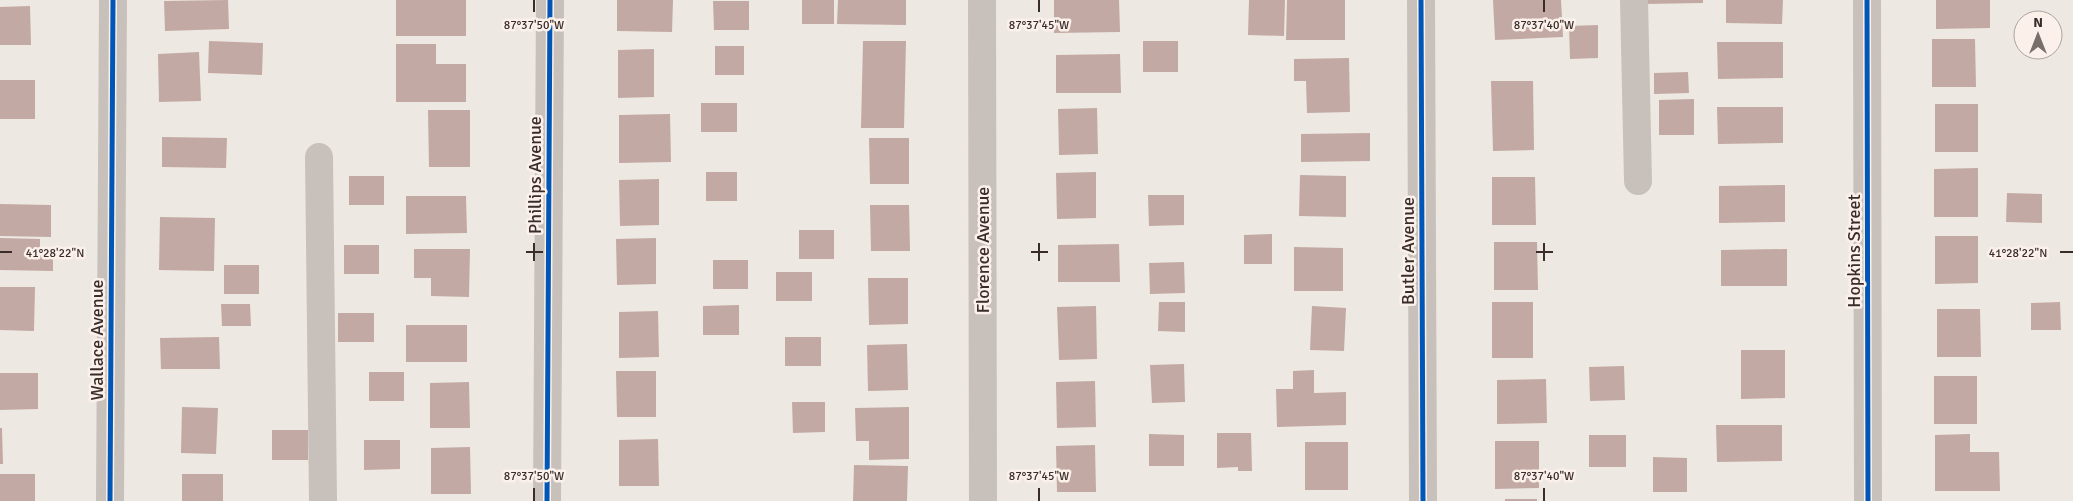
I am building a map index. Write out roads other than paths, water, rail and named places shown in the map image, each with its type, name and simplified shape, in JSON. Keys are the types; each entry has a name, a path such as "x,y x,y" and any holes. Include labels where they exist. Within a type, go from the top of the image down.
{"street":[{"name":"Wallace Avenue","path":"110,501 113,0"},
{"name":"Phillips Avenue","path":"547,501 550,0"},
{"name":"Florence Avenue","path":"982,0 983,501"},
{"name":"Butler Avenue","path":"1420,0 1423,501"},
{"path":"1634,0 1638,181"},
{"name":"Hopkins Street","path":"1867,0 1868,501"},
{"path":"319,157 323,501"}]}
